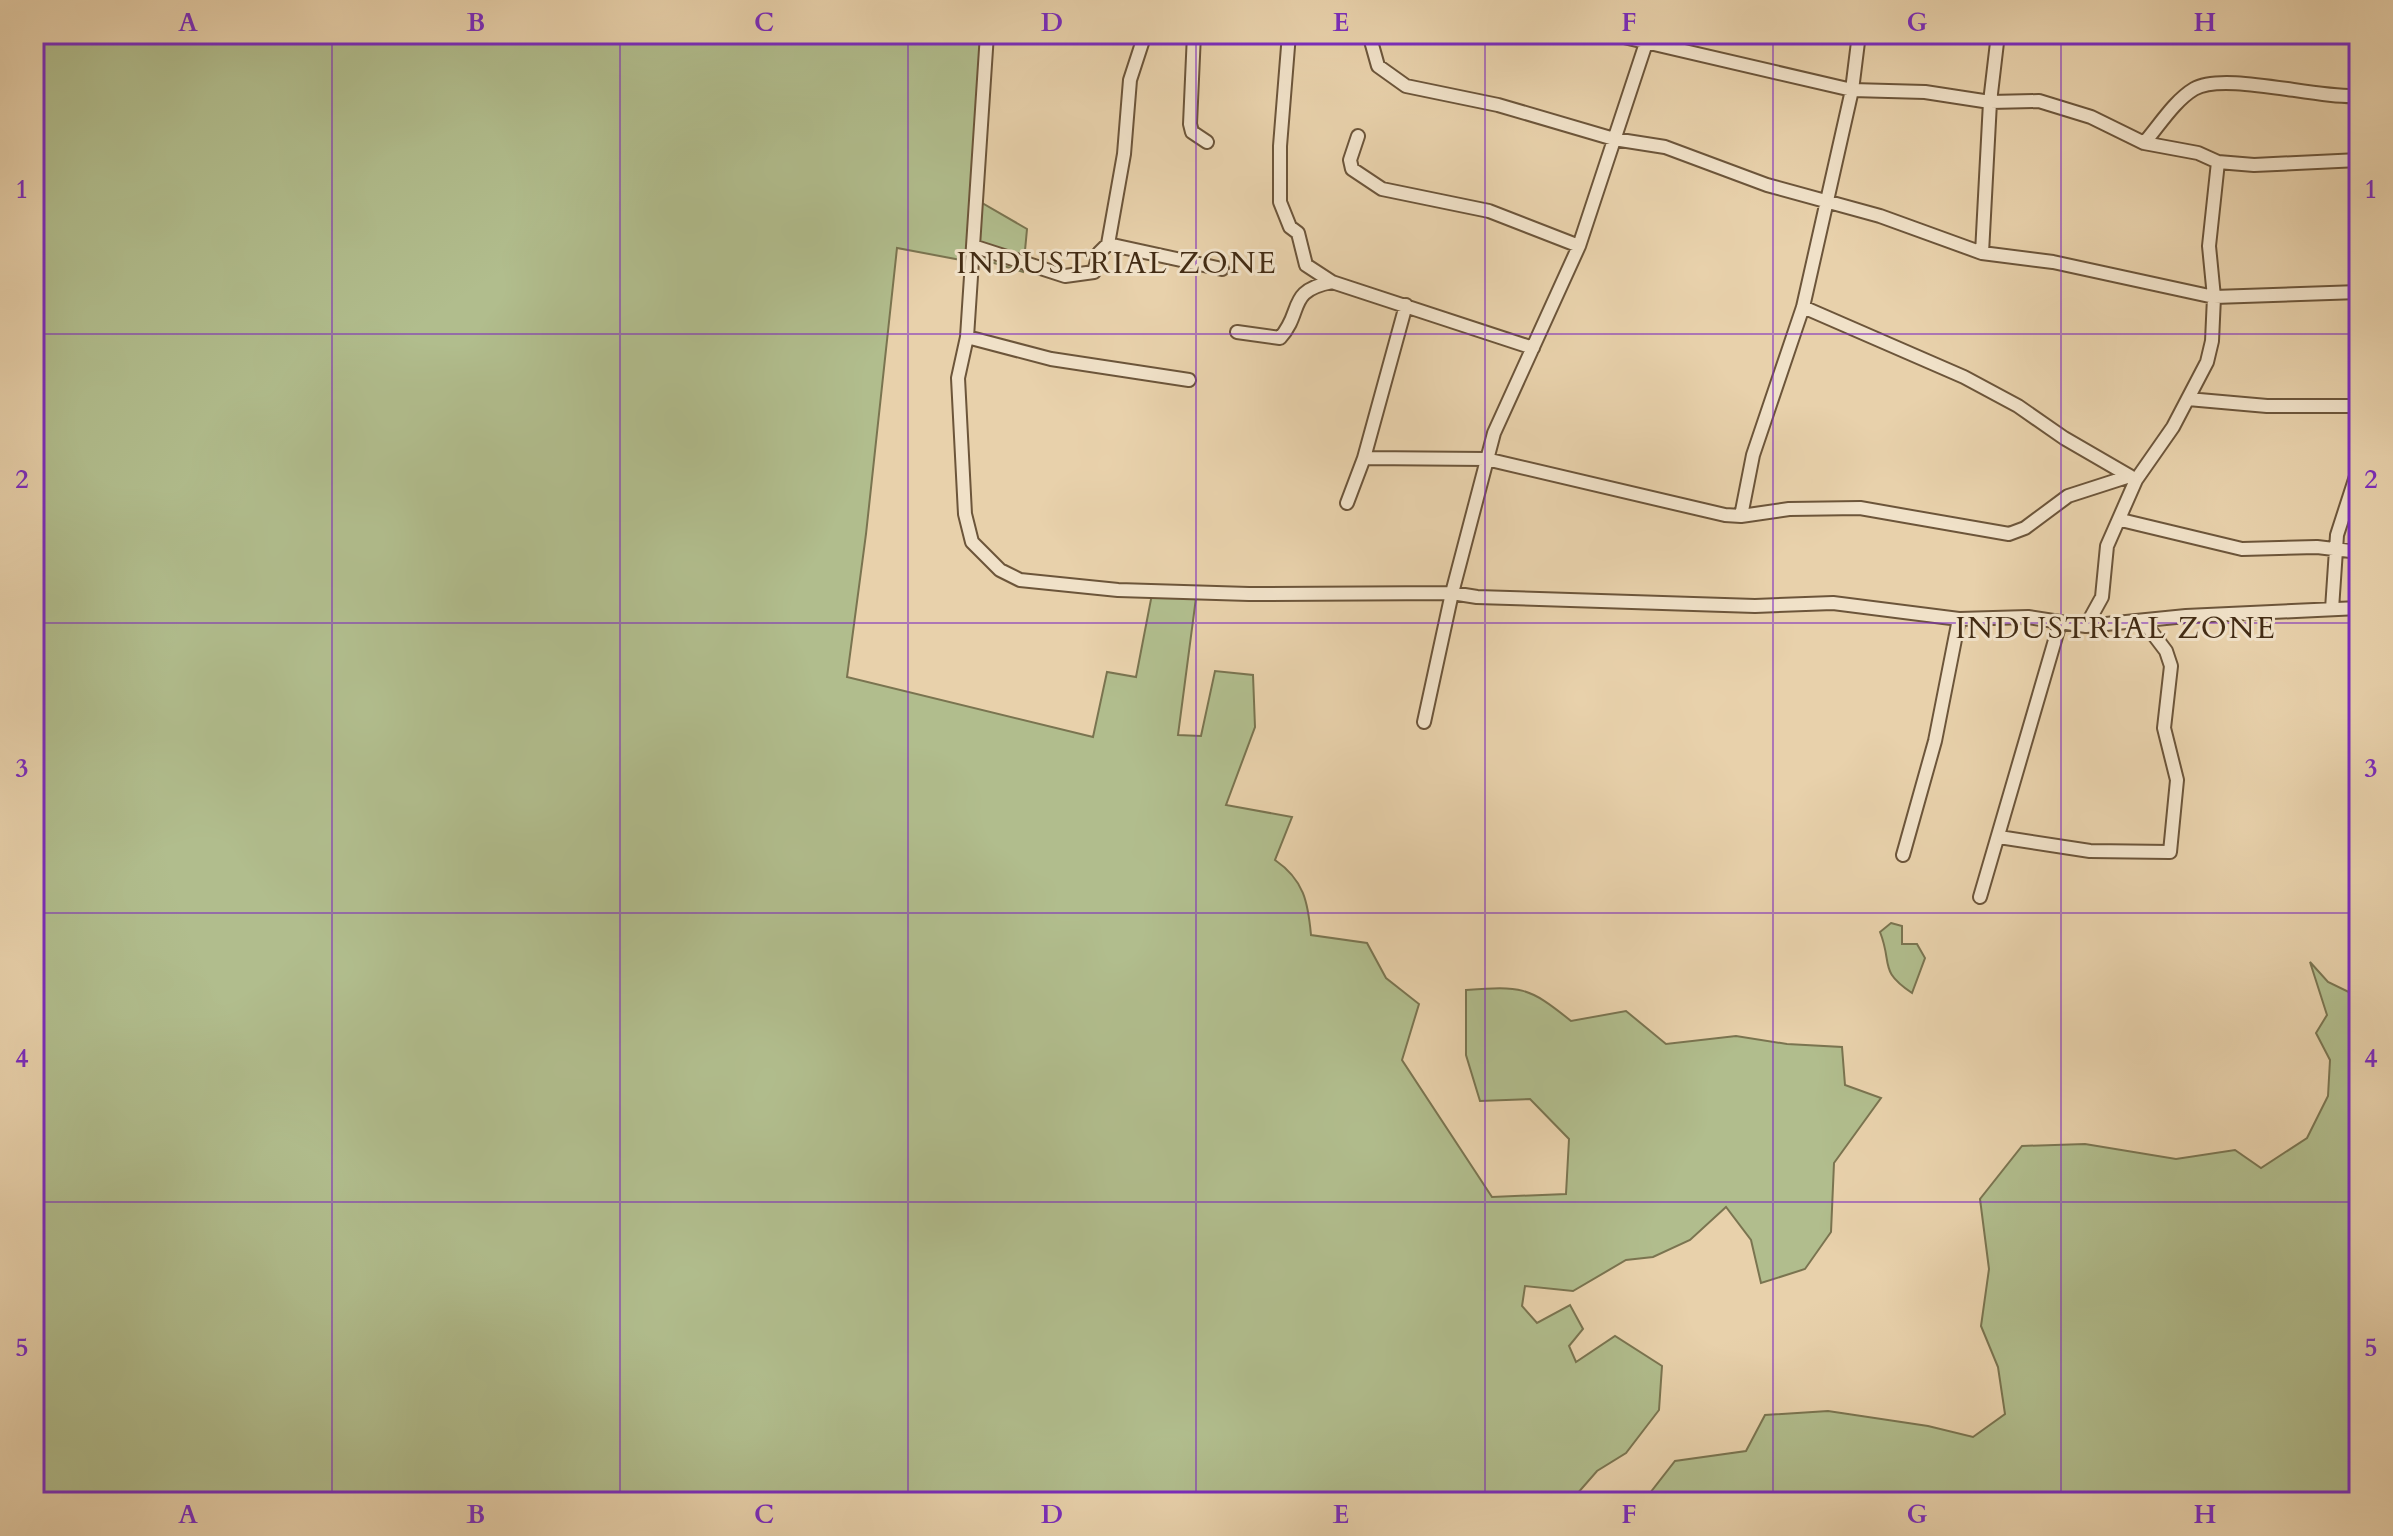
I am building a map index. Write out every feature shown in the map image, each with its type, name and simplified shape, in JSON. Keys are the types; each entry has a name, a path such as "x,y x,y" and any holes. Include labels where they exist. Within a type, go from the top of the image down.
{"street":[{"path":"987,34 967,337 958,378 965,514 972,542 1000,570 1020,580 1118,590 1249,594 1452,593 1637,604 1833,603 1959,619 2028,617 2086,626 2186,616 2359,608"},
{"path":"973,246 1065,276 1094,272 1099,253 1108,244 1124,154 1130,80 1145,34"},
{"path":"1194,34 1190,124 1192,132 1207,142"},
{"path":"1289,34 1280,146 1280,202 1290,227 1298,233 1306,265 1332,282 1533,348"},
{"path":"1369,34 1378,66 1406,86 1498,105 1614,139 1665,147 1767,185 1880,216 1982,253 2053,262 2214,297 2359,292"},
{"path":"1611,34 1648,39 1852,90 1925,92 1990,102 2039,101 2091,117 2144,143 2198,153 2218,162 2254,165 2359,160"},
{"path":"1741,516 1753,455 1803,307 1852,90 1859,34"},
{"path":"1982,253 1990,102 1998,34"},
{"path":"1424,722 1486,459 1509,395 1579,246 1648,39"},
{"path":"2144,143 2184,96 2212,82 2232,82 2332,98 2359,96"},
{"path":"1358,136 1350,160 1352,169 1382,189 1489,211 1579,246"},
{"path":"2086,626 2100,604 2107,546 2121,520 2133,478 2188,399 2207,362 2212,341 2214,297 2209,246 2218,162"},
{"path":"1108,244 1222,269"},
{"path":"1237,332 1280,338 1302,293 1313,286 1332,282"},
{"path":"1347,503 1364,458 1406,305"},
{"path":"1803,307 1964,377 2018,406 2064,438 2133,478"},
{"path":"967,337 1051,359 1189,380"},
{"path":"2188,399 2267,406 2359,406"},
{"path":"1364,458 1486,459 1741,516 1789,509 1860,508 2009,534 2025,528 2068,496 2133,478"},
{"path":"2332,609 2335,549 2359,467"},
{"path":"2121,520 2242,549 2359,552"},
{"path":"1903,855 1935,741 1959,619"},
{"path":"1999,837 2090,851 2170,852 2177,780 2164,728 2171,666 2166,651 2144,622"},
{"path":"1980,897 2060,623"}],"green space":[{"path":"34,34 984,34 977,200 1027,229 1023,272 978,258 977,263 897,248 847,677 1093,737 1107,672 1136,677 1152,594 1196,598 1178,735 1201,736 1215,671 1253,675 1255,727 1226,805 1292,817 1275,860 1292,876 1303,893 1311,935 1367,943 1386,978 1419,1004 1402,1060 1492,1197 1566,1194 1569,1139 1530,1099 1480,1101 1466,1055 1466,990 1500,988 1533,995 1571,1021 1626,1011 1666,1044 1736,1036 1787,1044 1842,1047 1845,1085 1881,1098 1834,1163 1831,1232 1805,1269 1761,1283 1751,1240 1726,1207 1690,1240 1653,1257 1626,1260 1573,1291 1525,1286 1522,1306 1537,1323 1570,1305 1583,1329 1569,1346 1576,1362 1615,1336 1662,1366 1659,1410 1626,1453 1597,1471 1570,1502 34,1502"},
{"path":"1891,923 1902,926 1902,944 1917,944 1925,958 1912,993 1894,978 1888,966 1880,932"},
{"path":"2310,962 2328,982 2359,997 2359,1502 1643,1502 1675,1461 1746,1451 1765,1415 1828,1411 1928,1426 1973,1437 2005,1414 1998,1367 1981,1326 1989,1269 1980,1199 2022,1146 2085,1144 2176,1159 2235,1150 2261,1168 2307,1138 2328,1096 2330,1060 2316,1033 2327,1015"}],"district":[{"name":"INDUSTRIAL ZONE","path":"1117,263"},
{"name":"INDUSTRIAL ZONE","path":"2116,628"}]}
